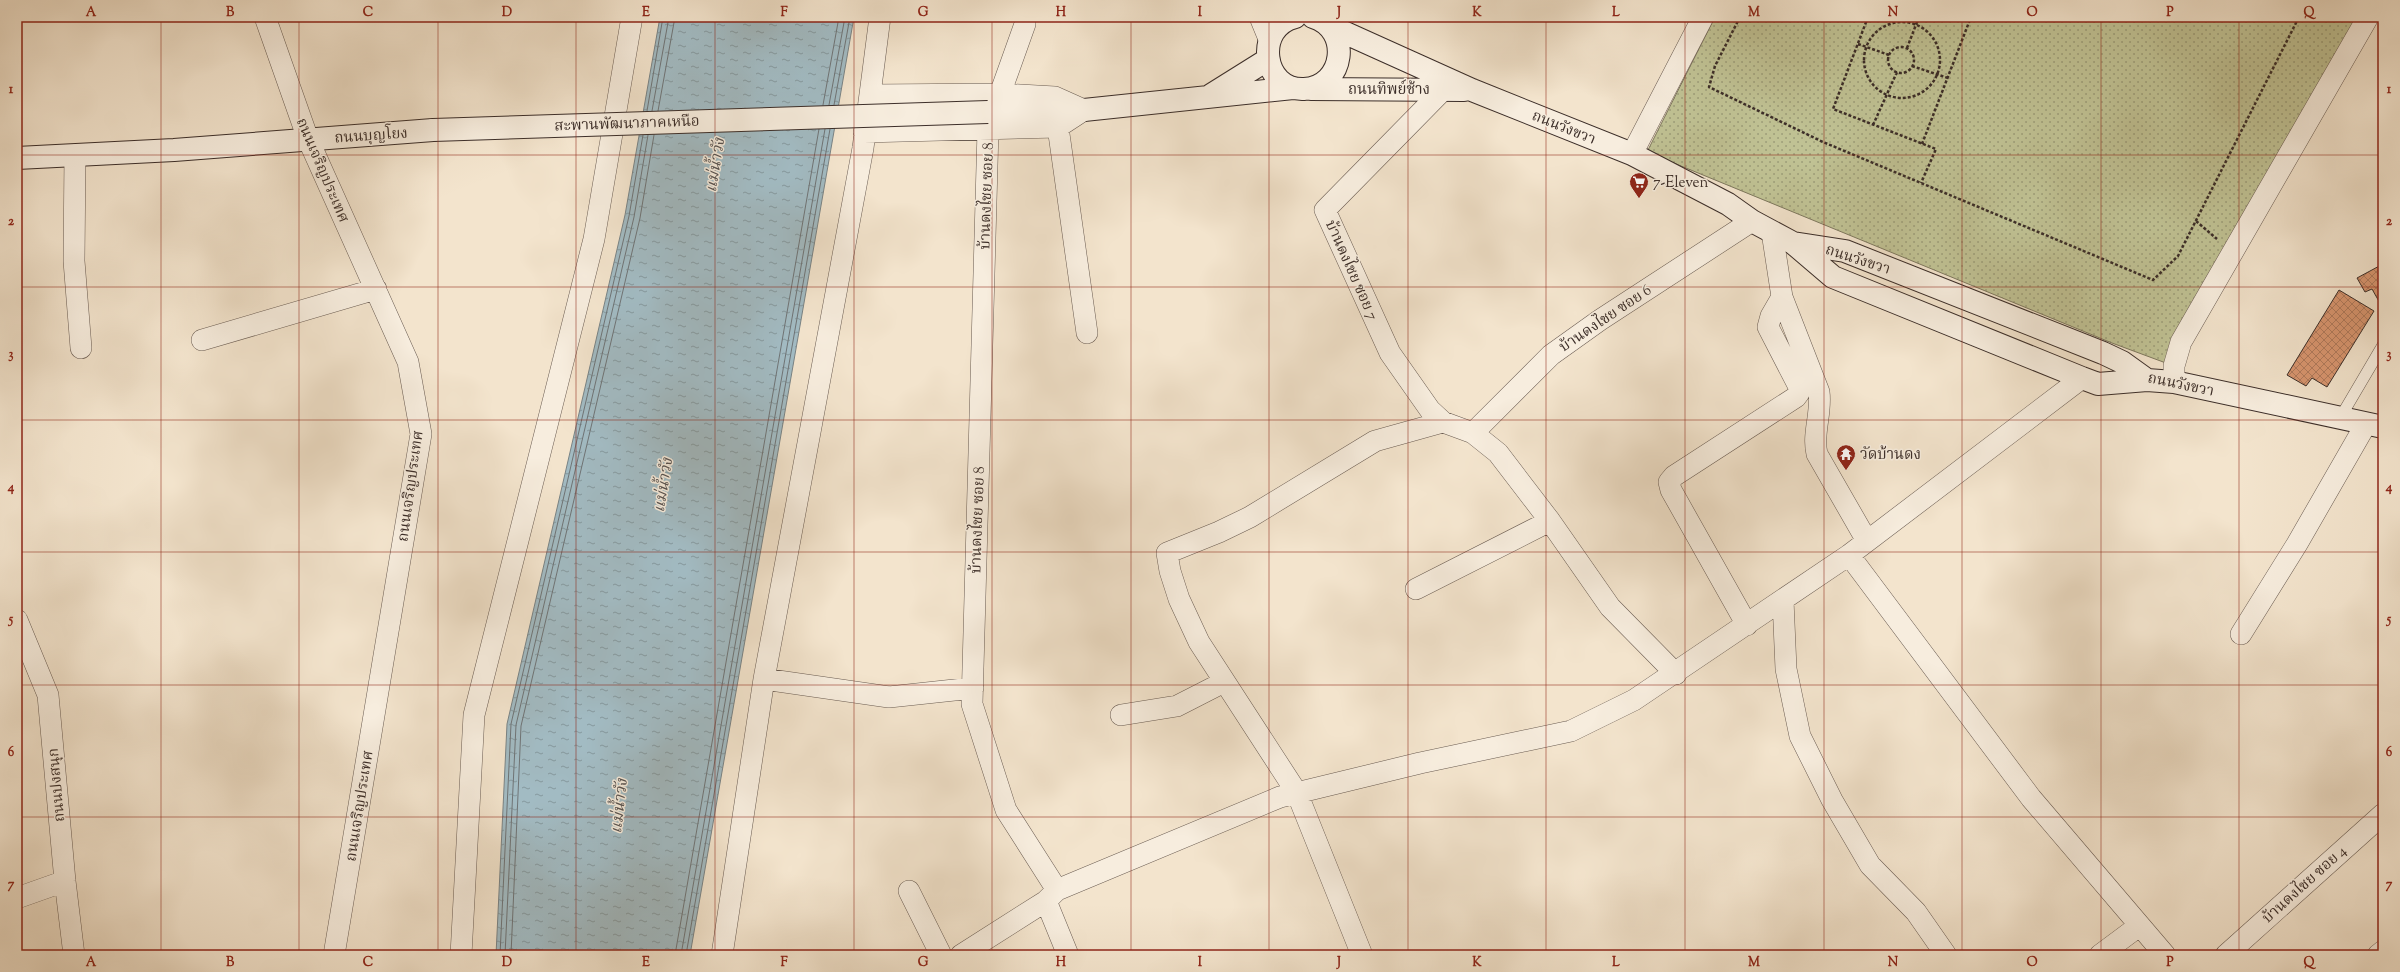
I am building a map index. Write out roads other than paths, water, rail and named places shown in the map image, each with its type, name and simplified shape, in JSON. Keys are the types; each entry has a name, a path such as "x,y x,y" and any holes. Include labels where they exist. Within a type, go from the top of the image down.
{"street":[{"name":"ถนนเจริญประเทศ","path":"265,17 308,140 408,362 421,434 334,955"},
{"path":"461,955 474,715 594,239 632,17"},
{"path":"722,955 764,678 864,132 880,17"},
{"name":"บ้านดงไชย ซอย 8","path":"1025,17 1025,24 992,112 972,704 1006,810 1052,896 1068,955"},
{"path":"1260,17 1272,72 1282,82 1299,88 1322,83 1335,71 1339,60 1340,48 1337,36 1318,19"},
{"path":"1207,98 1268,50 1276,27 1287,19 1295,17"},
{"path":"1632,154 1703,17"},
{"path":"2174,382 2174,366 2181,342 2368,17"},
{"name":"ถนนวังขวา","path":"1318,19 1472,90 1632,154 1728,204 1752,221 1793,242 1845,251 2103,353 2122,362 2147,380 2174,382 2374,426"},
{"name":"สะพานพัฒนาภาคเหนือ","path":"434,130 1084,110 1299,88"},
{"name":"ถนนทิพย์ช้าง","path":"1299,88 1472,90"},
{"name":"บ้านดงไชย ซอย 7","path":"1444,89 1325,210 1390,353 1430,410 1443,422 1474,433"},
{"path":"870,95 992,112 1058,127 1084,110"},
{"path":"864,132 992,112"},
{"path":"1058,127 1087,333"},
{"name":"ถนนบุญโยง","path":"17,158 174,150 434,130"},
{"path":"75,155 74,261 81,348"},
{"name":"บ้านดงไชย ซอย 6","path":"1474,433 1551,355 1600,320 1752,221"},
{"path":"1772,232 1782,297 1819,392 1821,406 1814,445 1817,454 1867,541"},
{"path":"1793,242 1833,277 2082,378 2098,384 2147,380"},
{"path":"202,340 376,289"},
{"path":"1747,624 1670,490 1670,482 1674,476 1796,397 1799,392 1799,387 1768,327 1770,316 1782,297"},
{"path":"961,955 1052,896 1280,797 1420,763 1571,732 1634,700 1676,674 1849,555 2082,378"},
{"path":"1362,955 1297,793 1199,642 1179,599 1170,571 1167,553 1219,532 1250,517 1375,441 1443,422"},
{"path":"2241,634 2297,544 2374,426"},
{"path":"1474,433 1498,453 1550,521 1610,607 1676,674"},
{"path":"1416,590 1550,521"},
{"path":"1849,555 2031,798 2165,955"},
{"path":"1783,600 1786,669 1800,736 1832,800 1870,865 1916,912 1946,955"},
{"name":"ถนนปงสนุก","path":"17,620 48,695 65,881 74,955"},
{"path":"764,678 889,697 973,688"},
{"path":"1121,714 1177,706 1224,682"},
{"name":"บ้านดงไชย ซอย 4","path":"2226,955 2383,814"},
{"path":"17,898 65,881"},
{"path":"909,891 941,955"},
{"path":"2100,955 2139,926"},
{"path":"2378,955 2383,951"}],"lane":[{"path":"2340,418 2383,345"}],"water":[{"name":"แม่น้ำวัง","path":"660,17 854,17 690,955 496,955 507,724 625,215"}],"place":[{"name":"7-Eleven","path":"1639,199"},
{"name":"วัดบ้านดง","path":"1846,471"}]}
